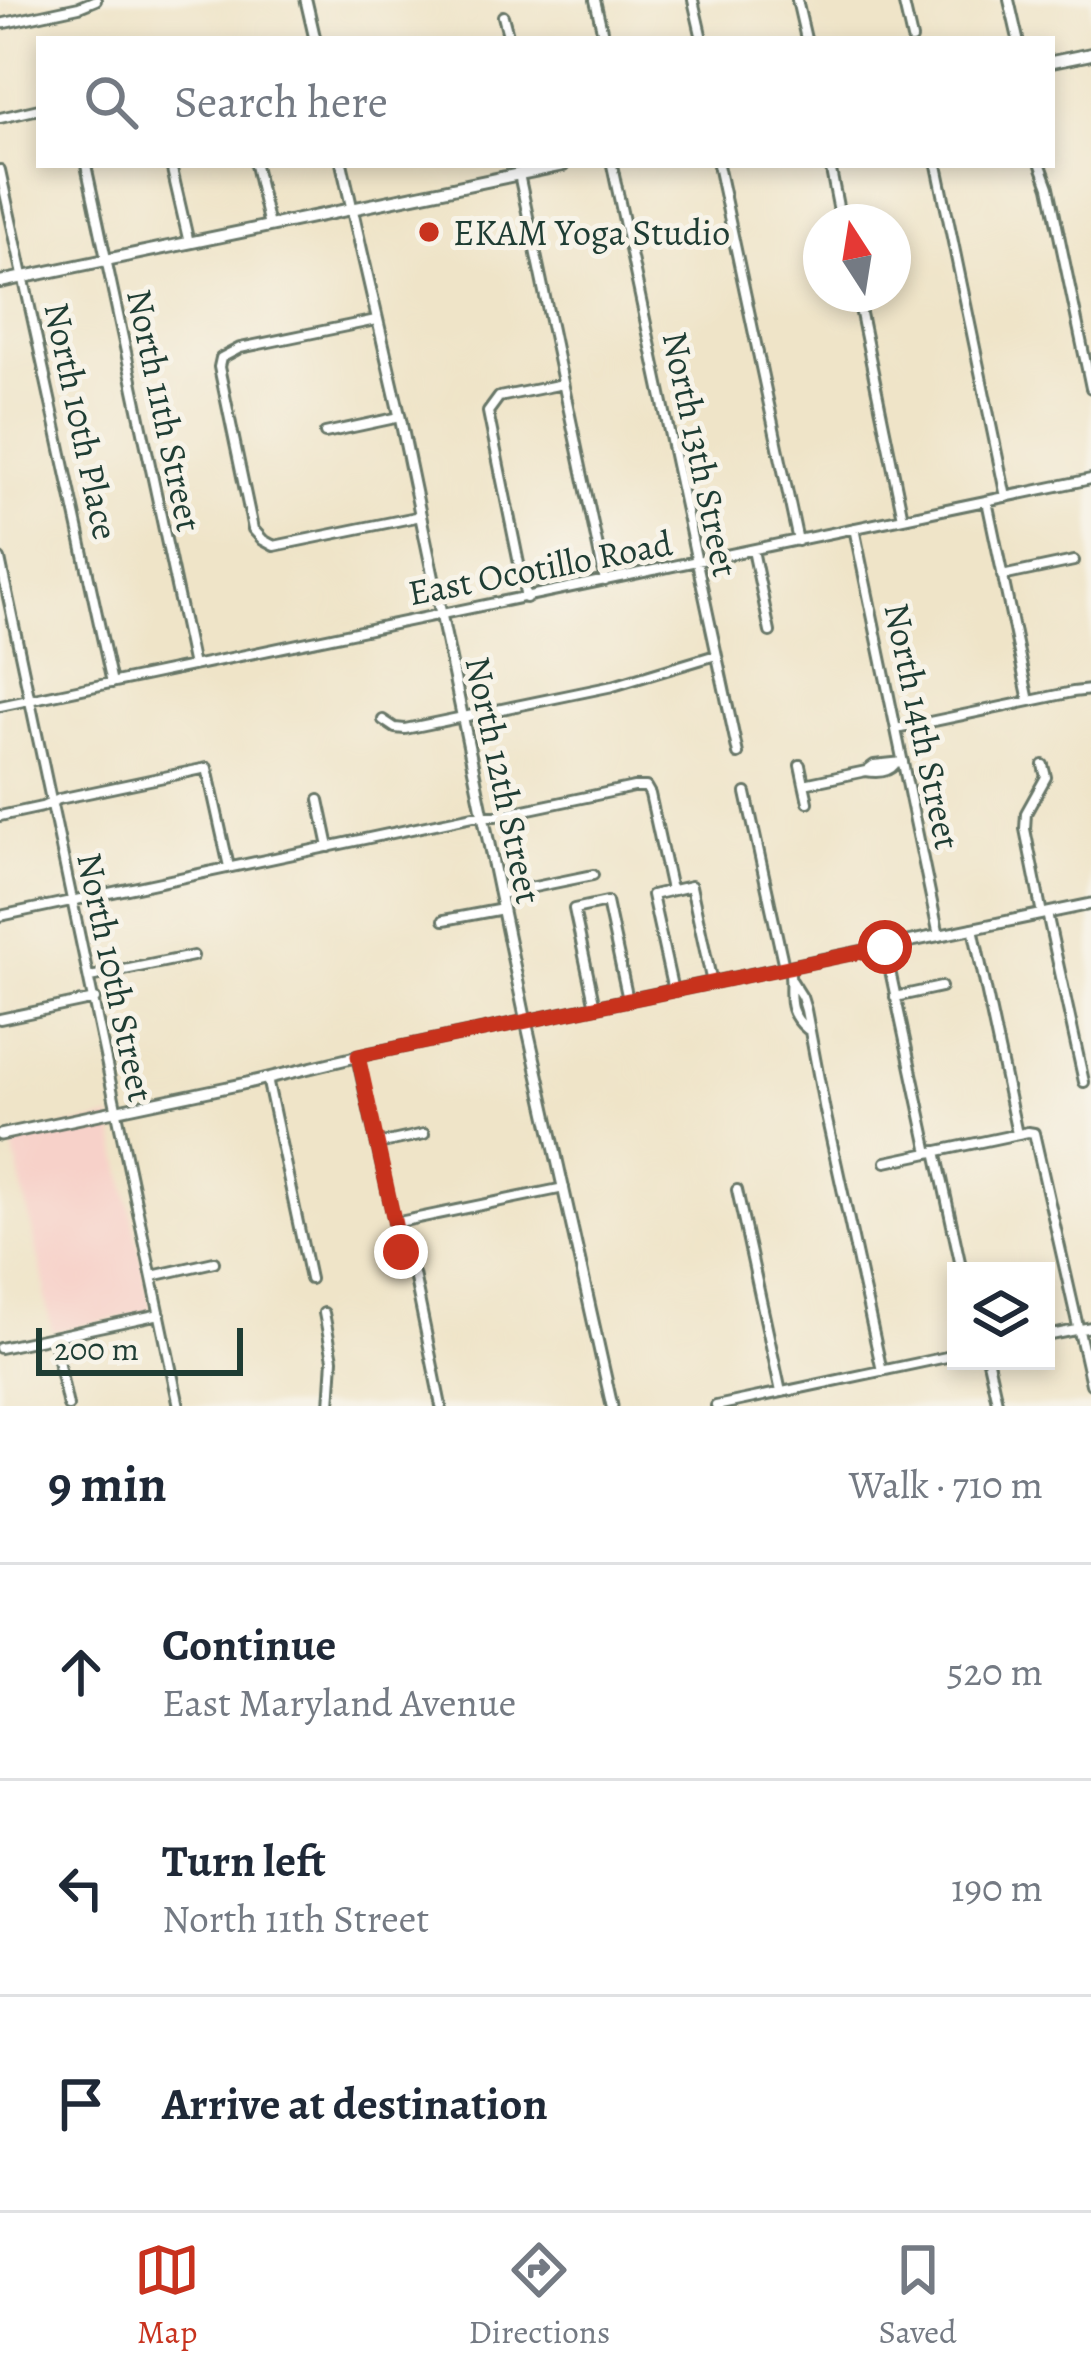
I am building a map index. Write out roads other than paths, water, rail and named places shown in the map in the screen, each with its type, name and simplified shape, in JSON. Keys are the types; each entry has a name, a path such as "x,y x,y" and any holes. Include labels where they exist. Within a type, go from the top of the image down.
{"main road":[{"path":"1055,61 1091,54"},
{"path":"0,283 536,168"}],"street":[{"path":"0,23 96,0"},
{"path":"306,0 314,36"},
{"path":"595,0 603,36"},
{"path":"694,0 701,36"},
{"path":"797,0 805,36"},
{"path":"903,0 911,36"},
{"path":"1009,0 1017,36"},
{"path":"503,16 508,36"},
{"path":"0,118 36,110"},
{"name":"North 11th Street","path":"87,168 193,666"},
{"path":"172,168 189,243"},
{"path":"256,168 269,226"},
{"name":"North 12th Street","path":"343,168 612,1406"},
{"name":"North 13th Street","path":"613,168 738,754"},
{"path":"719,168 798,541"},
{"path":"831,168 838,204"},
{"path":"938,168 1006,496"},
{"path":"1042,168 1091,388"},
{"name":"North 10th Place","path":"0,170 112,683"},
{"path":"519,174 605,581"},
{"path":"860,312 903,518"},
{"path":"376,320 240,348 221,358 248,506 256,535 274,546 421,516"},
{"path":"526,598 488,412 499,398 563,384"},
{"path":"325,433 400,417"},
{"name":"East Ocotillo Road","path":"0,706 1091,479"},
{"path":"987,501 1029,701"},
{"name":"North 14th Street","path":"854,528 899,763 939,936"},
{"path":"753,550 770,632"},
{"name":"North 10th Street","path":"0,560 4,601 90,977 179,1406"},
{"path":"1002,576 1074,561"},
{"path":"382,720 405,729 613,686 716,655"},
{"path":"896,729 1091,690"},
{"path":"804,784 899,763"},
{"path":"800,765 808,802"},
{"path":"1043,765 1046,777 1026,813 1025,829 1084,1082"},
{"path":"0,816 207,768 229,867"},
{"path":"0,916 646,787 671,890"},
{"path":"746,793 792,981 788,991 793,1016 808,1030 882,1371"},
{"path":"319,800 329,847"},
{"path":"500,894 592,875"},
{"path":"673,991 652,895 671,890 691,886 712,983"},
{"path":"595,1007 574,909 607,902 628,1000"},
{"path":"0,1135 1091,904"},
{"path":"443,920 503,909"},
{"path":"973,928 1017,1134"},
{"path":"885,947 960,1262"},
{"path":"90,977 193,956"},
{"path":"895,997 941,987"},
{"path":"0,1019 94,999"},
{"path":"358,1056 394,1223 404,1260 414,1274 441,1406"},
{"path":"267,1078 310,1279"},
{"path":"378,1144 424,1133"},
{"path":"886,1162 1017,1134 1036,1136 1091,1384"},
{"path":"394,1223 564,1188"},
{"path":"737,1190 781,1392"},
{"path":"152,1276 214,1262"},
{"path":"324,1313 334,1359 330,1406"},
{"path":"0,1348 160,1314"},
{"path":"1055,1334 1091,1327"},
{"path":"53,1337 68,1406"},
{"path":"716,1406 947,1357"},
{"path":"990,1370 998,1406"}],"place":[{"name":"EKAM Yoga Studio","path":"429,232"}]}
